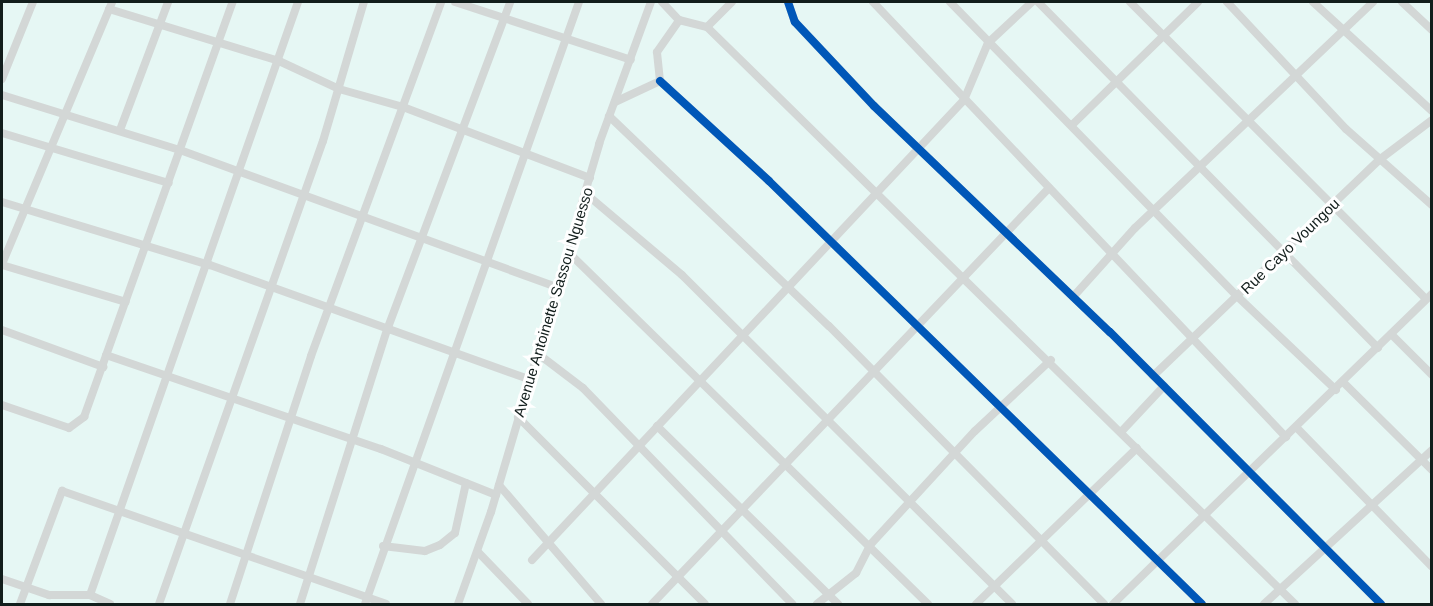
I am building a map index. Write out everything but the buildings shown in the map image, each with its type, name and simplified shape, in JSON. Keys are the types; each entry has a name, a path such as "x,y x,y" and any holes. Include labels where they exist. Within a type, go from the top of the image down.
{"street":[{"path":"2,79 33,2"},
{"path":"120,130 168,2"},
{"path":"2,405 77,427 103,367 233,2"},
{"path":"90,595 165,379 210,265 298,2"},
{"path":"159,604 187,532 303,197 339,89 363,2"},
{"path":"230,604 329,309 441,2"},
{"path":"454,2 631,60"},
{"path":"300,604 350,440 387,330 510,2"},
{"path":"366,601 383,546 482,264 579,2"},
{"name":"Avenue Antoinette Sassou Nguesso","path":"458,604 496,495 609,116 651,2"},
{"path":"662,2 679,20 707,27 873,194 1051,360 1137,448 1209,515 1294,604"},
{"path":"707,27 732,2"},
{"path":"788,2 795,22 916,148 1007,232 1381,604"},
{"path":"873,2 1286,437"},
{"path":"950,2 987,43 1155,209 1238,297 1336,390"},
{"path":"532,560 699,378 789,287 916,148 964,100 987,43 1032,2"},
{"path":"1038,2 1203,164 1378,348"},
{"path":"1113,604 1158,559 1209,515 1248,472 1344,383 1429,296 1332,204 1131,2"},
{"path":"1072,126 1198,2"},
{"path":"1227,2 1379,160 1431,205"},
{"path":"1313,2 1431,111"},
{"path":"1073,297 1155,209 1295,73 1373,2"},
{"path":"1402,2 1431,30"},
{"path":"126,302 2,264 60,115 111,5 279,61 339,89 403,107 590,178"},
{"path":"679,20 657,52 660,81 1001,406 1202,604"},
{"path":"615,102 660,81"},
{"path":"2,95 60,115 120,130 180,150 482,264 556,288"},
{"path":"609,116 789,287 1041,538 1104,604"},
{"name":"Rue Cayo Voungou","path":"1153,376 1379,160 1431,120"},
{"path":"2,133 169,183"},
{"path":"652,604 740,509 1049,188"},
{"path":"585,193 673,267 1012,604"},
{"path":"2,202 210,265 271,289 529,379"},
{"path":"567,251 786,462 928,604"},
{"path":"2,330 103,367"},
{"path":"1391,334 1431,375"},
{"path":"537,353 583,388 792,604"},
{"path":"106,355 165,379 414,461 496,495"},
{"path":"817,604 856,573 870,545 910,501 1001,406 1051,360"},
{"path":"1344,383 1431,470"},
{"path":"1121,432 1164,386"},
{"path":"518,417 593,495 705,604"},
{"path":"657,426 838,604"},
{"path":"1296,428 1374,505 1431,567"},
{"path":"975,604 1088,491 1137,448"},
{"path":"1264,604 1431,450"},
{"path":"383,546 425,551 440,545 454,533 466,483"},
{"path":"499,485 551,540 602,604"},
{"path":"20,604 62,491 187,532 366,601 386,604"},
{"path":"478,552 528,604"},
{"path":"2,579 49,595 90,595 110,604"}],"cycle path":[{"path":"788,2 795,22 874,106 1110,332 1381,604"},
{"path":"660,81 769,181 1202,604"}]}
